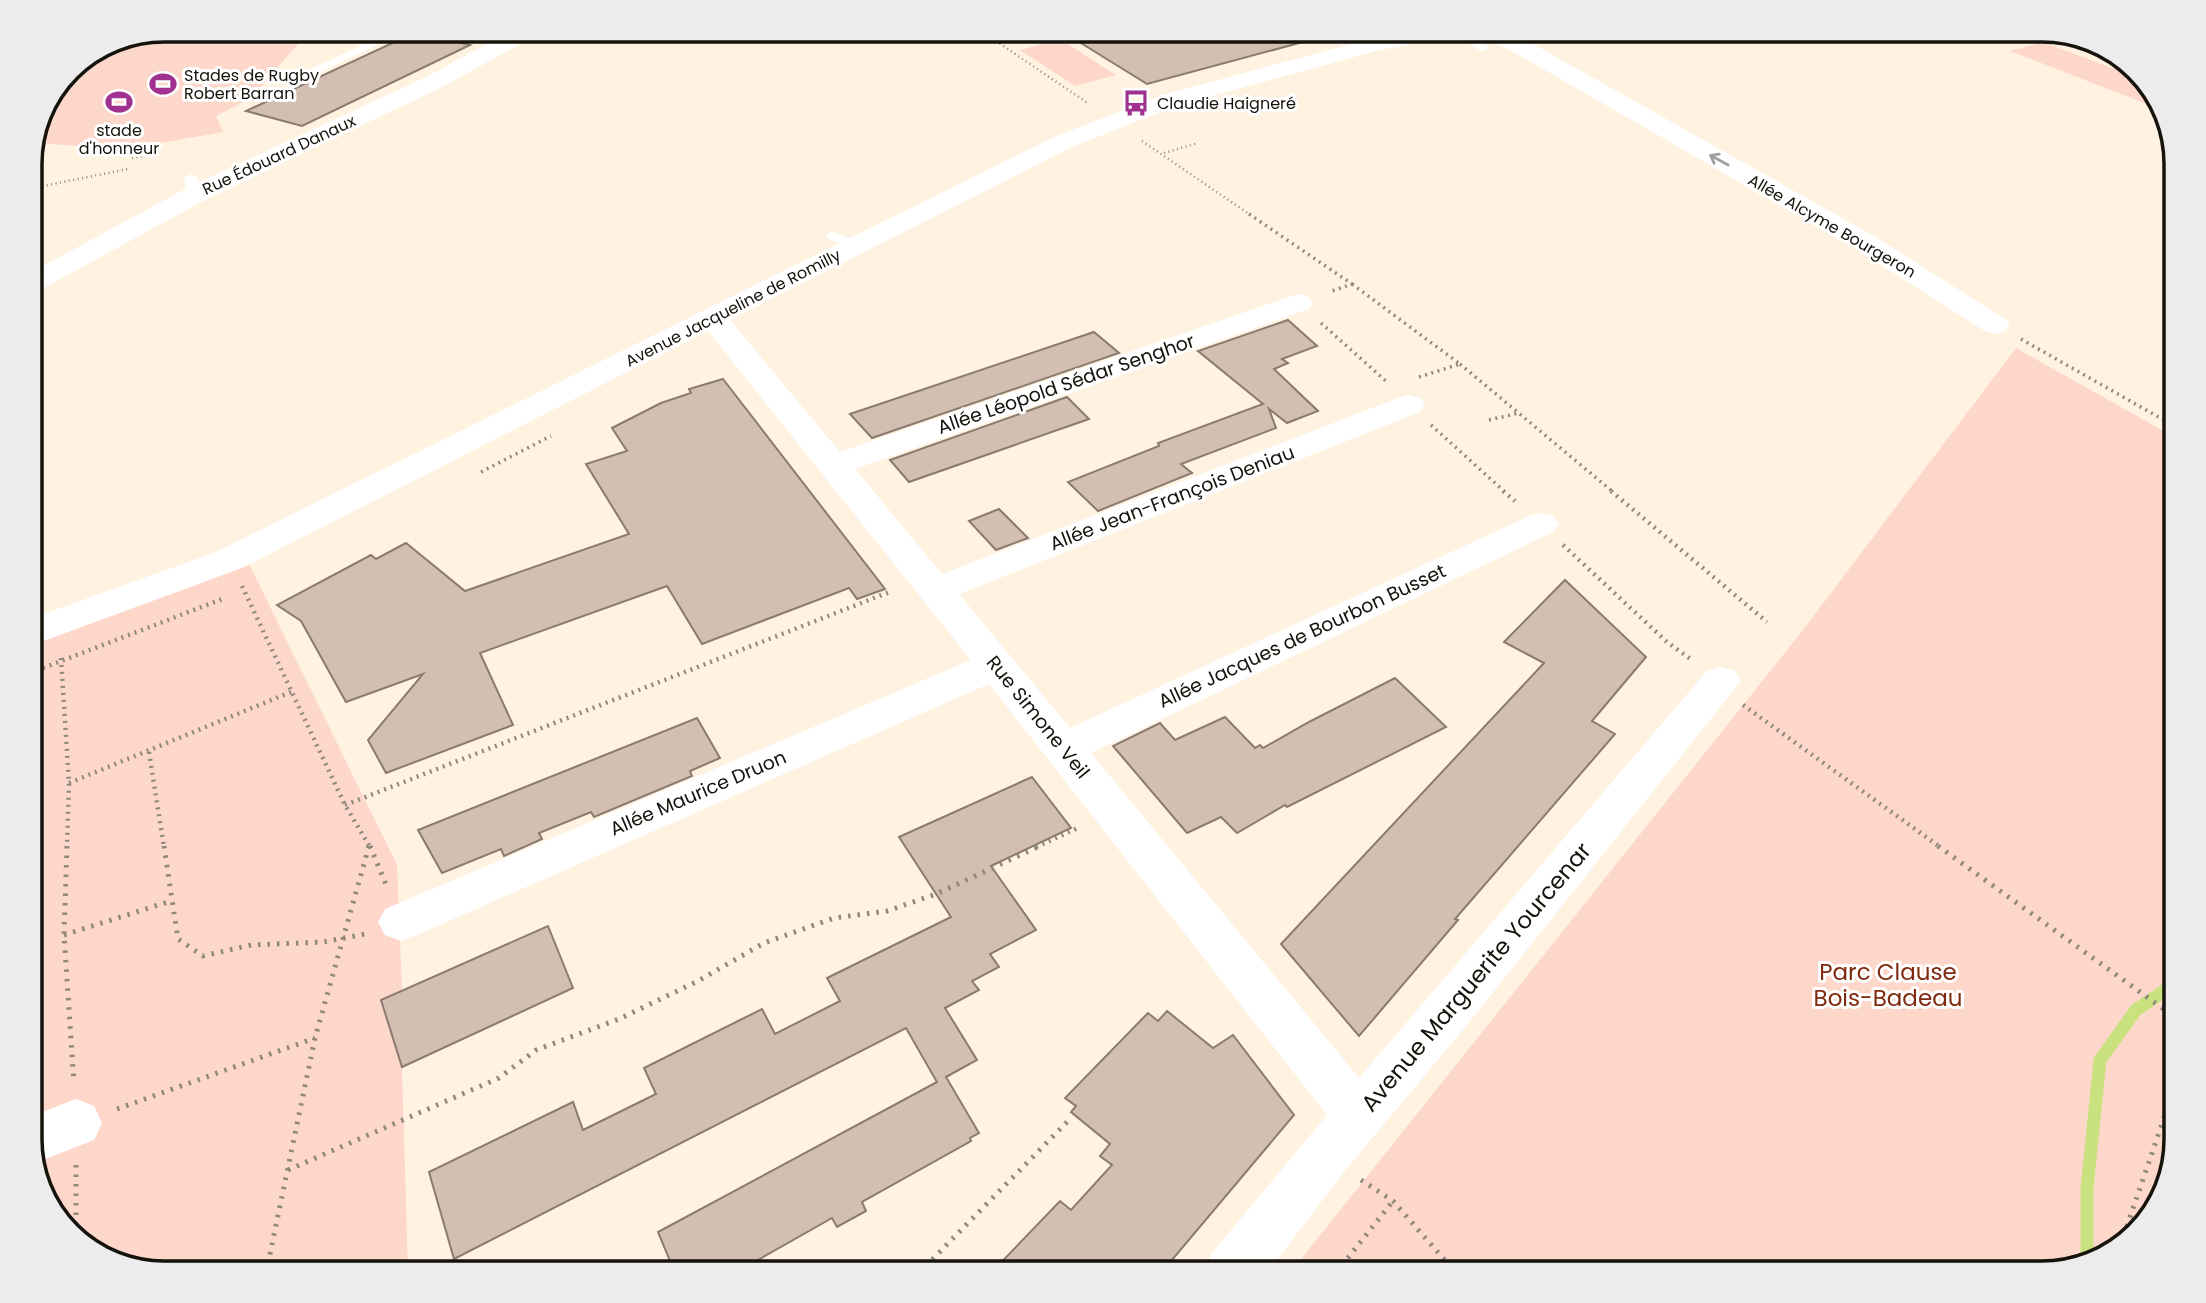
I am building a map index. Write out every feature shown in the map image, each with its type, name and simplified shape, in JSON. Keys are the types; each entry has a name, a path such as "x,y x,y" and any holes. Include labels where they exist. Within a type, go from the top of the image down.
{"street":[{"name":"Rue Édouard Danaux","path":"42,277 192,186 434,82 506,42"},
{"name":"Avenue Jacqueline de Romilly","path":"42,629 229,560 714,319 846,240 1063,142 1170,100 1378,44 1405,42"},
{"name":"Allée Alcyme Bourgeron","path":"1502,42 1518,45 1864,242 1995,325"},
{"name":"Allée Léopold Sédar Senghor","path":"834,465 1299,303"},
{"name":"Rue Simone Veil","path":"714,319 1064,748 1360,1118"},
{"name":"Allée Jean-François Deniau","path":"930,584 1412,392"},
{"name":"Allée Jacques de Bourbon Busset","path":"1064,748 1541,524"},
{"name":"Allée Maurice Druon","path":"401,922 996,665"},
{"name":"Avenue Marguerite Yourcenar","path":"1242,1261 1718,685"}],"lane":[{"path":"290,82 377,42"}],"path":[{"path":"998,42 1157,150"},
{"path":"1163,153 1198,144"},
{"path":"132,158 158,153"},
{"path":"42,187 128,169"},
{"path":"1352,285 1460,364 1767,622"},
{"path":"1995,325 2164,419"},
{"path":"1412,392 1460,364"},
{"path":"1489,420 1520,413"},
{"path":"149,752 178,939 203,956 224,954 245,946 343,941 401,922 369,844 345,804 229,560"},
{"path":"345,804 930,584"},
{"path":"58,623 69,783 53,1132 73,1219"},
{"path":"42,669 61,662"},
{"path":"1718,685 2164,1010"},
{"path":"69,783 291,692"},
{"path":"288,1170 499,1078 536,1050 620,1019 698,981 764,943 834,918 887,911 936,894 1114,810"},
{"path":"269,1261 316,1038 369,844"},
{"path":"64,936 171,901"},
{"path":"53,1132 316,1038"},
{"path":"2127,1226 2164,1118"},
{"path":"931,1261 1068,1121"},
{"path":"1346,1261 1393,1201 1446,1261"}],"green space":[{"name":"stade d'honneur","path":"300,42 251,98 216,116 223,132 127,149 44,144 51,117 63,96 78,78 96,63 117,51 140,44"},
{"path":"1049,42 1065,42 1116,75 1075,86 1020,50"},
{"path":"2043,42 2122,72 2148,105 2010,51"},
{"name":"Parc Clause Bois-Badeau","path":"2016,348 2164,431 2164,1139 2155,1186 2139,1213 2116,1236 2089,1252 2042,1261 1300,1261 1803,630"},
{"path":"248,562 397,865 402,991 381,1000 402,1067 408,1261 148,1260 117,1252 103,1245 78,1225 58,1200 48,1178 42,1147 42,639"}],"building":[{"path":"394,42 458,42 470,45 302,126 246,111"},
{"path":"1079,42 1303,42 1147,84"},
{"path":"1288,320 1317,346 1282,359 1288,363 1274,369 1318,411 1287,423 1269,409 1276,428 1181,464 1192,473 1098,511 1068,482 1159,446 1158,443 1263,404 1198,351"},
{"path":"1094,332 1119,353 872,438 850,414"},
{"path":"723,379 885,589 857,599 849,588 702,644 667,586 480,653 513,725 386,773 368,740 423,674 346,702 301,621 277,605 371,555 376,559 406,543 465,591 629,534 586,464 627,451 612,428 661,403 691,393 689,389"},
{"path":"1067,397 1089,419 909,482 890,460"},
{"path":"999,509 1028,538 996,550 969,521"},
{"path":"1565,580 1646,657 1592,721 1615,734 1455,919 1458,920 1359,1036 1281,944 1544,663 1504,642"},
{"path":"1395,678 1446,727 1287,807 1285,805 1237,833 1221,817 1187,833 1113,746 1160,723 1175,740 1225,717 1255,748 1260,745 1263,748"},
{"path":"697,718 720,758 690,771 692,776 594,817 591,812 539,833 542,839 504,856 501,849 442,873 418,830"},
{"path":"1032,777 1071,828 991,866 1036,930 990,954 999,967 972,981 979,990 945,1008 977,1060 946,1077 979,1133 970,1138 971,1141 862,1202 866,1211 837,1227 832,1218 756,1261 670,1261 658,1232 937,1082 906,1028 454,1259 429,1172 573,1102 583,1130 656,1094 644,1068 762,1009 775,1034 840,1001 827,978 951,917 899,837"},
{"path":"548,926 573,988 402,1067 381,1000"},
{"path":"1167,1011 1213,1048 1233,1035 1294,1115 1171,1261 1002,1261 1060,1201 1071,1210 1112,1165 1100,1156 1110,1144 1071,1112 1076,1106 1065,1098 1148,1013 1158,1021"}],"waterway":[{"path":"2087,1253 2087,1188 2100,1060 2136,1010 2164,991"}],"place":[{"name":"Stades de Rugby Robert Barran","path":"163,84"},
{"name":"stade d'honneur","path":"119,102"},
{"name":"Claudie Haigneré","path":"1136,103"}]}
